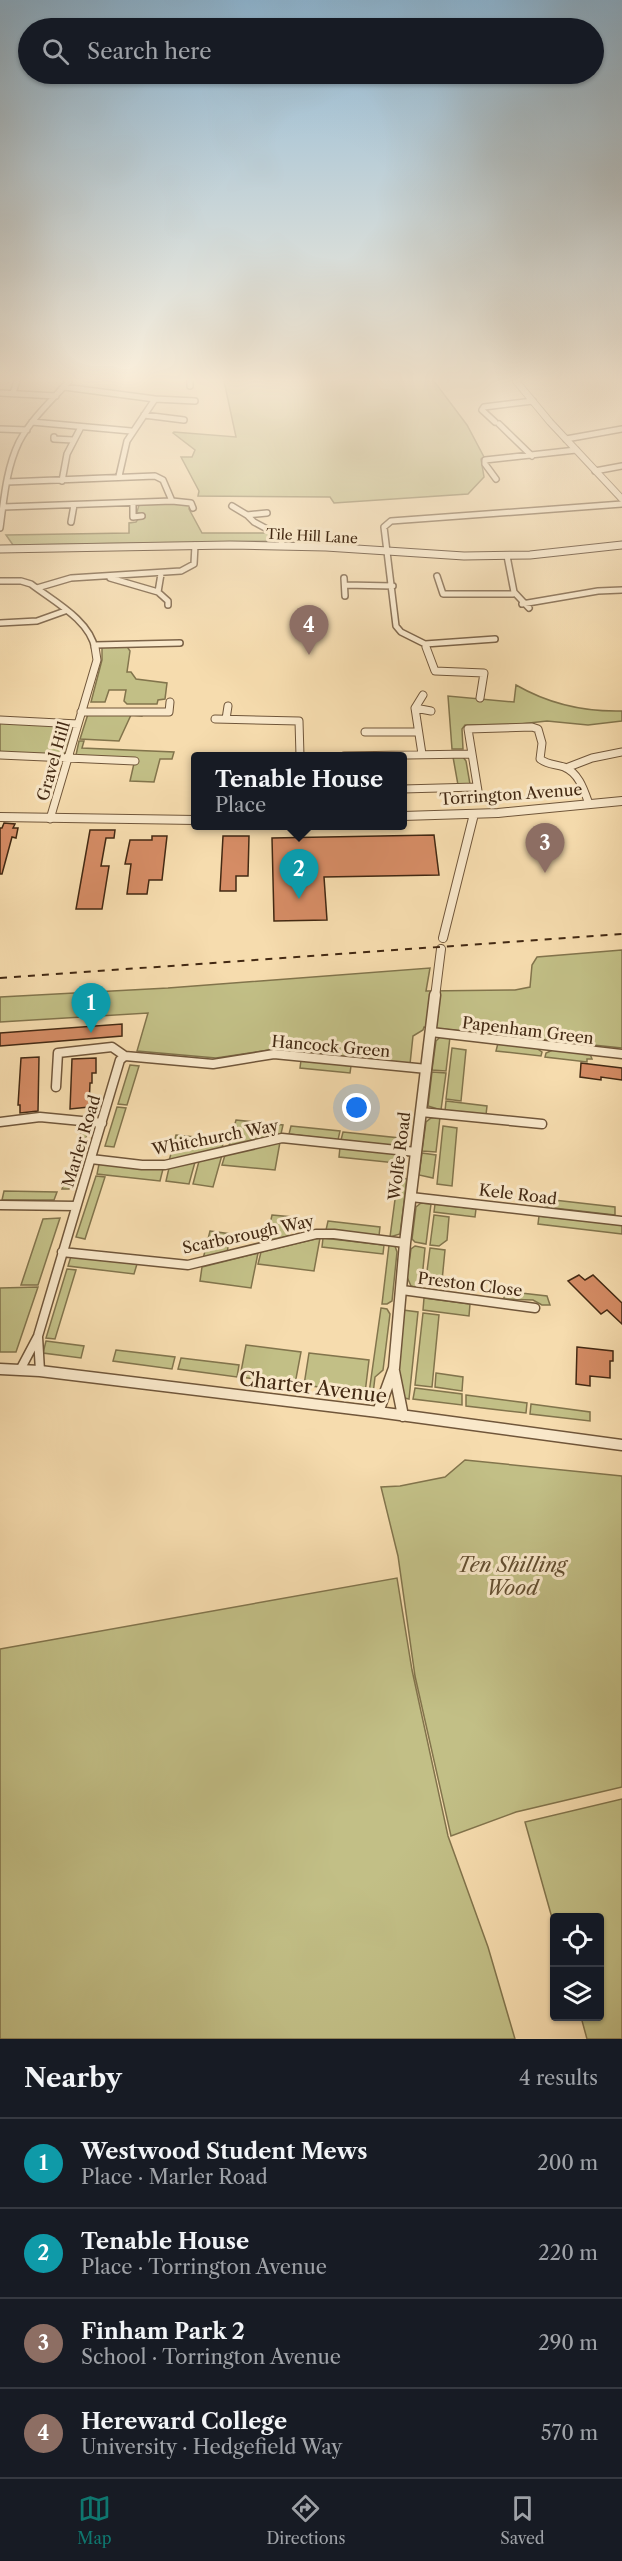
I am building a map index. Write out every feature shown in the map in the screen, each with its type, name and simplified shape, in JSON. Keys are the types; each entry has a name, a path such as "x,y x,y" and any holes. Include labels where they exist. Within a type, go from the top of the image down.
{"main road":[{"name":"Tile Hill Lane","path":"0,549 282,545 387,552 507,556 622,546"}],"street":[{"path":"0,528 2,498 8,476"},
{"path":"62,481 63,476"},
{"path":"7,482 130,476"},
{"path":"152,476 163,480 171,501"},
{"path":"600,476 622,499"},
{"path":"3,507 171,501 190,503 193,508"},
{"path":"133,503 133,517 142,516"},
{"path":"495,639 425,644 401,632 396,626 393,586 382,529 388,523 396,520 622,504"},
{"path":"71,522 74,505"},
{"path":"232,506 254,522 280,536 282,545"},
{"path":"247,515 267,513"},
{"path":"37,588 64,579 181,571 194,564 195,545"},
{"path":"507,556 513,594 529,608"},
{"path":"158,592 161,574"},
{"path":"106,577 158,592 168,601 168,605"},
{"path":"344,578 345,596"},
{"path":"428,581 437,578 442,596 513,594"},
{"path":"0,581 21,581 37,588 87,628 95,645 180,643"},
{"path":"345,585 393,586"},
{"path":"522,604 543,599 622,590"},
{"path":"0,633 1,623 38,621 65,611"},
{"path":"425,644 432,666 439,672 465,670 484,672 485,678 480,698"},
{"name":"Gravel Hill","path":"50,819 97,660 95,645"},
{"path":"422,754 415,708 423,695"},
{"name":"Gravel Hill","path":"81,712 170,712 170,702"},
{"path":"226,719 228,706"},
{"path":"415,708 431,711"},
{"path":"299,712 300,752"},
{"path":"215,719 299,721"},
{"path":"0,720 78,724"},
{"path":"479,797 468,729 532,727 538,729 542,743 540,759 545,763 566,768 578,780 589,804"},
{"path":"364,732 418,732"},
{"path":"566,768 592,758 622,752"},
{"path":"407,754 471,753"},
{"path":"0,755 135,761"},
{"path":"407,789 476,788"},
{"name":"Torrington Avenue","path":"407,816 474,814 622,801"},
{"path":"443,938 474,814"},
{"path":"0,817 191,820"},
{"name":"Wolfe Road","path":"378,1412 393,1368 405,1243 441,949"},
{"name":"Papenham Green","path":"431,1032 622,1054"},
{"path":"56,1087 58,1053 112,1047 125,1056"},
{"name":"Hancock Green","path":"125,1056 213,1064 274,1054 427,1069"},
{"name":"Marler Road","path":"20,1370 38,1336 120,1060 125,1056"},
{"path":"421,1112 542,1124"},
{"path":"0,1122 40,1117 102,1123"},
{"name":"Whitchurch Way","path":"91,1159 142,1165 165,1165 282,1138 417,1152"},
{"name":"Kele Road","path":"411,1197 622,1221"},
{"path":"0,1205 76,1206"},
{"name":"Scarborough Way","path":"62,1252 188,1264 316,1234 334,1234 405,1243"},
{"name":"Preston Close","path":"402,1290 534,1308"},
{"name":"Marler Road","path":"38,1336 40,1371"},
{"name":"Wolfe Road","path":"393,1368 403,1416"},
{"name":"Charter Avenue","path":"0,1370 40,1371 378,1412 622,1445"}],"green space":[{"path":"191,476 484,477 468,494 334,503 330,497 198,496 199,491"},
{"path":"189,504 192,508 189,509 202,533 273,533 276,541 13,545 6,535 129,533 129,523 145,517 137,512 139,505"},
{"path":"126,645 130,651 127,672 131,672 136,679 167,683 165,699 158,700 157,704 127,704 124,701 126,690 109,690 105,702 91,702 102,660 102,647"},
{"path":"516,685 528,692 567,706 622,711 622,721 588,725 547,721 465,725 462,729 463,749 452,749 448,696 514,702"},
{"path":"145,713 142,716 131,715 119,741 80,739 88,714"},
{"path":"0,722 72,727 63,757 0,753"},
{"path":"79,741 84,741 82,748 174,752 172,759 160,759 154,782 130,781 135,759 76,755"},
{"path":"453,757 463,757 466,761 470,784 458,785"},
{"path":"622,950 622,1048 424,1027 413,1036 410,1064 269,1050 216,1058 137,1051 148,1013 0,1022 0,997 168,988 430,968 426,991 515,990 530,987 532,965 537,957"},
{"path":"441,1036 450,1037 446,1071 432,1070 436,1041"},
{"path":"498,1043 536,1048 542,1052 541,1056 496,1051"},
{"path":"452,1048 466,1050 461,1101 446,1099"},
{"path":"555,1049 590,1054 592,1059 587,1059 587,1062 545,1057 546,1053"},
{"path":"301,1060 351,1066 350,1073 300,1068"},
{"path":"130,1065 139,1066 127,1105 118,1104"},
{"path":"432,1072 446,1073 441,1110 428,1106"},
{"path":"446,1101 487,1106 486,1115 445,1111"},
{"path":"117,1107 126,1108 114,1147 105,1146"},
{"path":"440,1117 436,1152 422,1151 426,1122 431,1118"},
{"path":"236,1120 283,1125 281,1134 229,1146"},
{"path":"291,1126 340,1131 338,1140 289,1134"},
{"path":"443,1126 457,1128 452,1186 437,1184"},
{"path":"81,1132 88,1132 69,1189 62,1189"},
{"path":"343,1132 400,1138 398,1146 341,1140"},
{"path":"176,1135 224,1140 222,1148 169,1161"},
{"path":"280,1142 275,1170 222,1165 225,1155"},
{"path":"340,1147 397,1153 396,1163 339,1157"},
{"path":"422,1153 436,1155 433,1178 419,1175"},
{"path":"222,1155 213,1187 193,1184 199,1161"},
{"path":"195,1162 189,1184 166,1181 169,1168"},
{"path":"99,1164 163,1169 160,1181 97,1174"},
{"path":"96,1176 105,1177 85,1239 76,1237"},
{"path":"398,1177 407,1179 400,1234 390,1237"},
{"path":"4,1191 57,1192 54,1200 2,1200"},
{"path":"545,1199 615,1207 615,1215 545,1207"},
{"path":"421,1203 431,1204 426,1244 415,1242 412,1239 416,1207"},
{"path":"435,1204 476,1209 475,1217 434,1212"},
{"path":"272,1215 293,1217 288,1236 266,1242"},
{"path":"434,1215 449,1217 447,1240 439,1246 430,1245"},
{"path":"539,1216 622,1225 622,1234 538,1224"},
{"path":"60,1218 38,1285 21,1285 43,1219"},
{"path":"328,1221 380,1227 379,1236 326,1230"},
{"path":"210,1231 231,1234 227,1252 203,1259"},
{"path":"320,1238 314,1271 258,1264 261,1252"},
{"path":"323,1238 384,1245 383,1254 322,1247"},
{"path":"389,1245 395,1246 397,1252 392,1301 382,1304"},
{"path":"415,1246 425,1248 421,1289 411,1286 407,1277 411,1249"},
{"path":"430,1248 445,1250 442,1281 426,1279"},
{"path":"258,1253 251,1288 200,1281 202,1267"},
{"path":"71,1256 137,1264 134,1274 68,1266"},
{"path":"67,1269 76,1270 55,1339 46,1338"},
{"path":"38,1287 16,1352 0,1352 0,1288"},
{"path":"504,1291 547,1296 550,1305 542,1305 533,1300 504,1299"},
{"path":"424,1298 470,1304 469,1316 423,1310"},
{"path":"381,1308 387,1309 390,1314 383,1370 375,1377 373,1394 369,1393"},
{"path":"403,1310 418,1312 409,1399 400,1397 401,1379 397,1373"},
{"path":"423,1313 439,1315 432,1387 415,1385"},
{"path":"46,1341 84,1346 81,1358 43,1353"},
{"path":"246,1345 301,1352 295,1384 240,1377"},
{"path":"116,1350 175,1357 172,1369 113,1361"},
{"path":"309,1353 369,1360 365,1393 304,1385"},
{"path":"181,1358 239,1365 237,1377 178,1369"},
{"path":"436,1373 463,1377 462,1391 435,1387"},
{"path":"415,1388 462,1394 462,1405 413,1399"},
{"path":"466,1395 527,1403 526,1413 466,1406"},
{"path":"531,1404 590,1412 590,1421 530,1414"},
{"name":"Ten Shilling Wood","path":"465,1460 622,1476 622,1787 516,1812 451,1836 415,1676 398,1556 381,1487 400,1486 445,1477"},
{"path":"397,1578 412,1670 448,1836 488,1947 515,2039 0,2039 0,1649"},
{"path":"622,1799 622,2039 587,2039 582,2021 604,2021 604,1913 551,1913 525,1822"}],"building":[{"path":"4,823 15,824 13,828 18,828 16,838 12,837 2,874 0,874 0,828"},
{"path":"90,830 115,830 114,838 106,838 101,866 109,866 102,909 76,909"},
{"path":"434,835 439,875 324,877 327,920 274,921 272,838"},
{"path":"152,836 167,836 162,880 149,880 147,894 127,894 131,864 125,864 130,840 152,840"},
{"path":"223,836 249,836 248,876 236,876 236,891 220,891"},
{"path":"122,1024 122,1036 0,1046 0,1033"},
{"path":"39,1057 38,1111 20,1113 20,1105 18,1105 21,1058"},
{"path":"96,1058 96,1073 92,1073 92,1083 90,1083 89,1107 70,1109 72,1059"},
{"path":"581,1063 622,1068 622,1080 580,1077"},
{"path":"579,1275 585,1280 593,1275 622,1303 622,1324 607,1310 601,1314 568,1281"},
{"path":"577,1347 613,1351 613,1361 610,1361 610,1378 590,1376 590,1386 576,1384"}],"railway":[{"path":"0,978 622,934"}],"place":[{"name":"Hereward College","path":"309,655"},
{"name":"Finham Park 2","path":"545,873"},
{"name":"Tenable House","path":"299,899"},
{"name":"Westwood Student Mews","path":"91,1033"}]}
